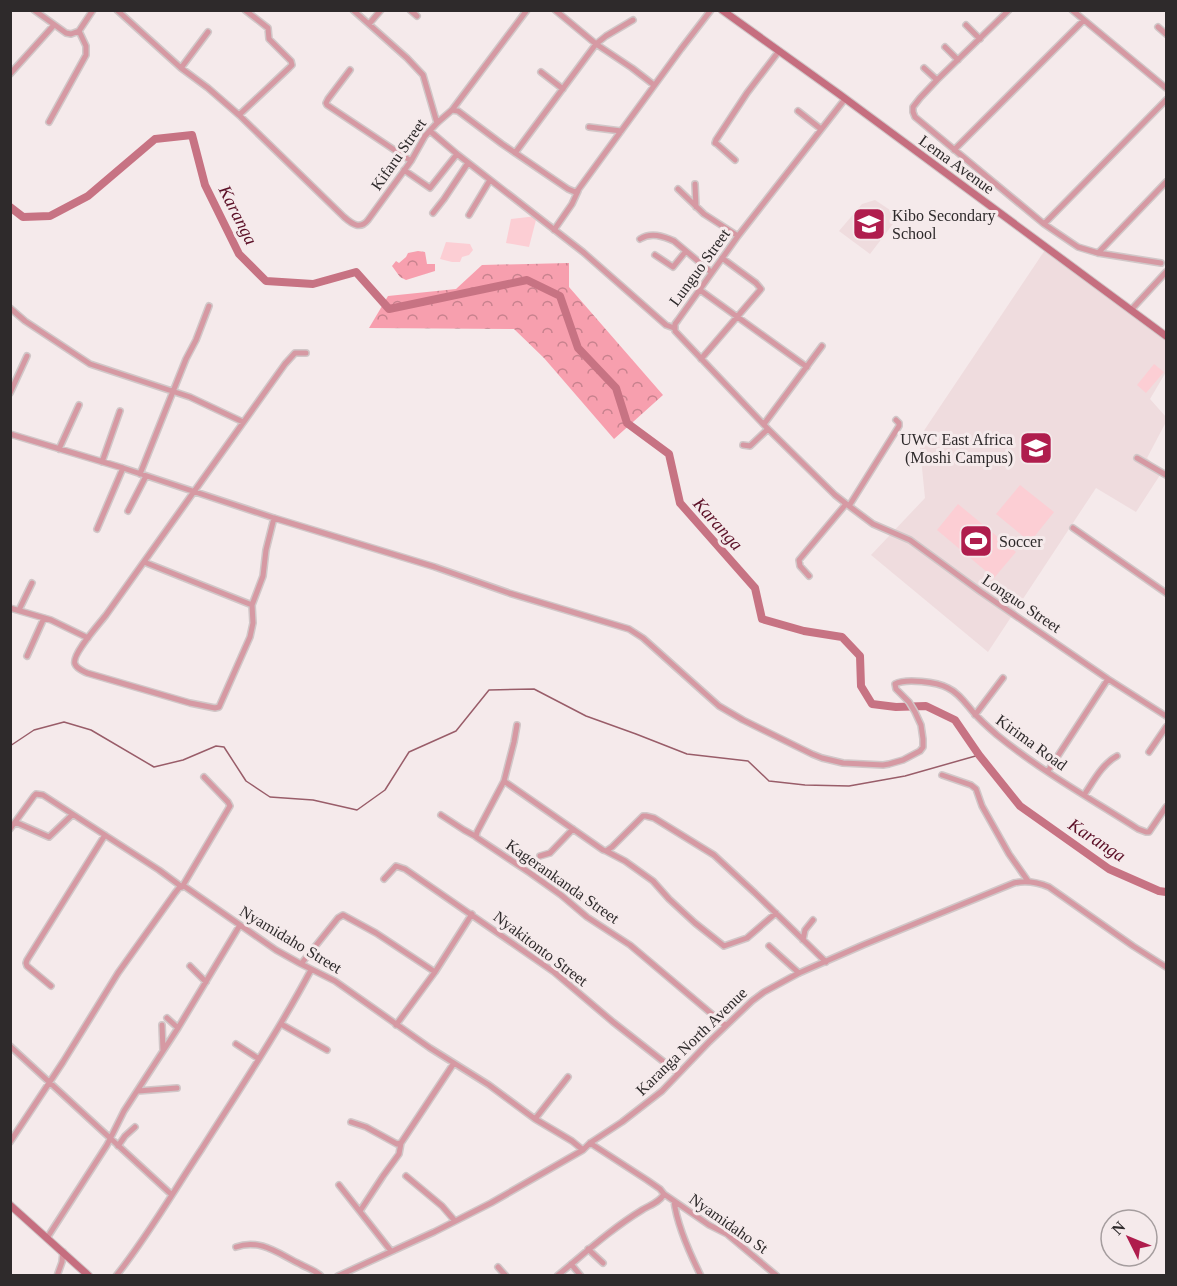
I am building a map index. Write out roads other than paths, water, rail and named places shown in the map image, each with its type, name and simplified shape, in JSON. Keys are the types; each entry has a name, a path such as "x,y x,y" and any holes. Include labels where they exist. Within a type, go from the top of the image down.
{"main road":[{"name":"Lema Avenue","path":"722,10 1167,336"},
{"path":"10,1205 89,1275"}],"street":[{"path":"34,10 69,34 79,31 93,10"},
{"name":"Kifaru Street","path":"117,10 181,68 239,115 344,217 359,226 366,223 411,161 429,131 452,110 527,10"},
{"path":"239,115 292,65 291,61 269,39 268,28 245,10"},
{"path":"352,10 423,75 437,123"},
{"path":"369,24 381,10"},
{"path":"410,10 417,16"},
{"path":"555,10 596,44 654,85"},
{"path":"554,230 572,204 578,190 711,10"},
{"path":"1072,10 1167,88"},
{"path":"1006,12 915,104 913,112 915,117 1044,224 1078,247 1098,253 1161,263"},
{"path":"515,153 596,44 633,20"},
{"path":"954,150 1084,20"},
{"path":"10,74 54,25"},
{"path":"966,25 980,39"},
{"path":"1158,27 1167,34"},
{"path":"49,122 86,55 86,46 79,31"},
{"path":"181,68 208,32"},
{"path":"945,46 958,60"},
{"path":"735,160 716,143 747,93 779,51"},
{"path":"924,68 937,80"},
{"path":"350,70 327,101 328,106 411,161"},
{"path":"541,72 563,88"},
{"name":"Lunguo Street","path":"845,99 711,272 674,328 676,333 766,427 861,516"},
{"path":"1044,224 1167,100"},
{"path":"452,110 458,111 568,189 575,192 578,190"},
{"path":"798,111 821,129"},
{"path":"589,127 621,131"},
{"path":"429,131 583,252 663,323 674,328"},
{"path":"404,170 430,188 457,154"},
{"path":"433,213 468,163"},
{"path":"468,215 490,180"},
{"path":"1098,253 1167,182"},
{"path":"695,184 696,207"},
{"path":"678,189 696,207 738,236"},
{"path":"640,239 647,235 674,241 711,272"},
{"path":"655,255 673,267 686,250"},
{"path":"701,359 736,316 761,290 756,283 722,258"},
{"path":"1131,310 1167,272"},
{"path":"700,290 807,367"},
{"path":"128,511 173,391 209,306"},
{"path":"10,308 25,321 90,364 173,391 243,422"},
{"path":"743,445 750,447 766,427 822,346"},
{"path":"10,434 123,468 194,492 274,518 266,550 263,576 252,605 253,623 250,637 217,708 190,703 83,671 76,666 75,660 88,638 144,562 194,492 243,422 293,354 306,353"},
{"path":"10,393 27,356"},
{"path":"59,449 79,405"},
{"path":"102,462 120,411"},
{"path":"809,576 798,562 800,558 847,505 899,426 896,420"},
{"path":"1137,458 1167,475"},
{"path":"97,530 123,468"},
{"name":"Longuo Street","path":"861,516 879,528 910,540 1108,679 1167,716"},
{"name":"Kirima Road","path":"274,518 629,629 643,638 719,706 822,758 843,763 883,765 903,760 921,751 923,747 921,725 909,702 896,689 895,684 909,681 945,686 957,694 975,715 1024,756 1146,832 1151,830 1167,807"},
{"path":"1073,528 1167,593"},
{"path":"144,562 252,605"},
{"path":"19,610 32,583"},
{"path":"10,608 44,618 88,638"},
{"path":"27,656 44,618"},
{"path":"975,715 1003,678"},
{"path":"1048,771 1108,679"},
{"path":"475,836 504,781 517,725"},
{"path":"1149,752 1167,728"},
{"path":"1084,795 1107,763 1117,756"},
{"path":"942,775 976,789 982,806 1013,861 1028,881 1049,887 1167,967"},
{"path":"10,1142 63,1062 117,973 165,905 182,886 230,806 204,777"},
{"path":"504,781 600,849 625,861 653,881 694,923 724,946 747,938 776,914"},
{"name":"Nyamidaho Street","path":"15,822 34,796 39,794 187,888 300,964 335,981 396,1025 583,1150"},
{"path":"10,829 15,822 49,837 72,814"},
{"name":"Kagerankanda Street","path":"441,814 554,890 587,917 630,945 726,1026"},
{"path":"606,850 612,847 639,819 643,816 650,816 714,855 826,962"},
{"path":"540,856 550,853 573,829"},
{"path":"51,986 27,966 27,960 105,835"},
{"name":"Nyakitonto Street","path":"384,879 398,865 554,972 678,1073"},
{"name":"Karanga North Avenue","path":"338,1275 455,1221 515,1190 583,1150 662,1091 726,1026 764,992 894,932 1014,883 1028,881"},
{"path":"396,1025 435,972 472,914"},
{"path":"300,964 343,915 376,933 435,972"},
{"path":"803,940 805,930 813,920"},
{"path":"47,1238 240,925"},
{"path":"769,946 799,974"},
{"path":"190,966 206,982"},
{"path":"116,1275 151,1228 260,1059 311,970"},
{"path":"167,1018 178,1028"},
{"path":"281,1024 327,1050"},
{"path":"162,1025 163,1050"},
{"path":"236,1044 260,1059"},
{"path":"10,1046 172,1195"},
{"path":"360,1211 399,1154 401,1143 454,1063"},
{"path":"535,1119 568,1077"},
{"path":"138,1091 177,1088"},
{"path":"351,1122 366,1127 397,1144 401,1143"},
{"path":"118,1146 135,1127"},
{"name":"Nyamidaho St","path":"591,1143 709,1225 728,1235 777,1275"},
{"path":"406,1176 442,1206 455,1221"},
{"path":"339,1185 391,1251"},
{"path":"557,1275 612,1229 658,1201 664,1194"},
{"path":"674,1200 686,1241 701,1275"},
{"path":"236,1246 247,1244 265,1246 321,1275"},
{"path":"588,1249 603,1263"},
{"path":"57,1275 63,1252"},
{"path":"571,1264 581,1275"},
{"path":"498,1267 506,1275"}],"waterway":[{"name":"Karanga","path":"10,207 23,217 50,216 88,196 155,139 192,135 205,185 239,254 266,281 313,284 356,272 389,309 527,280 560,296 578,348 616,388 627,423 669,454 680,503 755,588 762,619 804,631 842,637 860,656 861,686 872,704 896,707 926,706 955,720 979,755 1020,806 1109,869 1166,892"},
{"path":"10,746 34,730 64,722 91,730 154,767 183,760 216,746 224,747 246,781 270,797 313,800 357,810 385,790 409,752 456,731 489,690 534,689 586,716 687,754 748,761 769,781 849,786 905,776 979,755"}],"place":[{"name":"Kibo Secondary School","path":"869,224"},
{"name":"UWC East Africa (Moshi Campus)","path":"1036,448"},
{"name":"Soccer","path":"976,541"}]}
